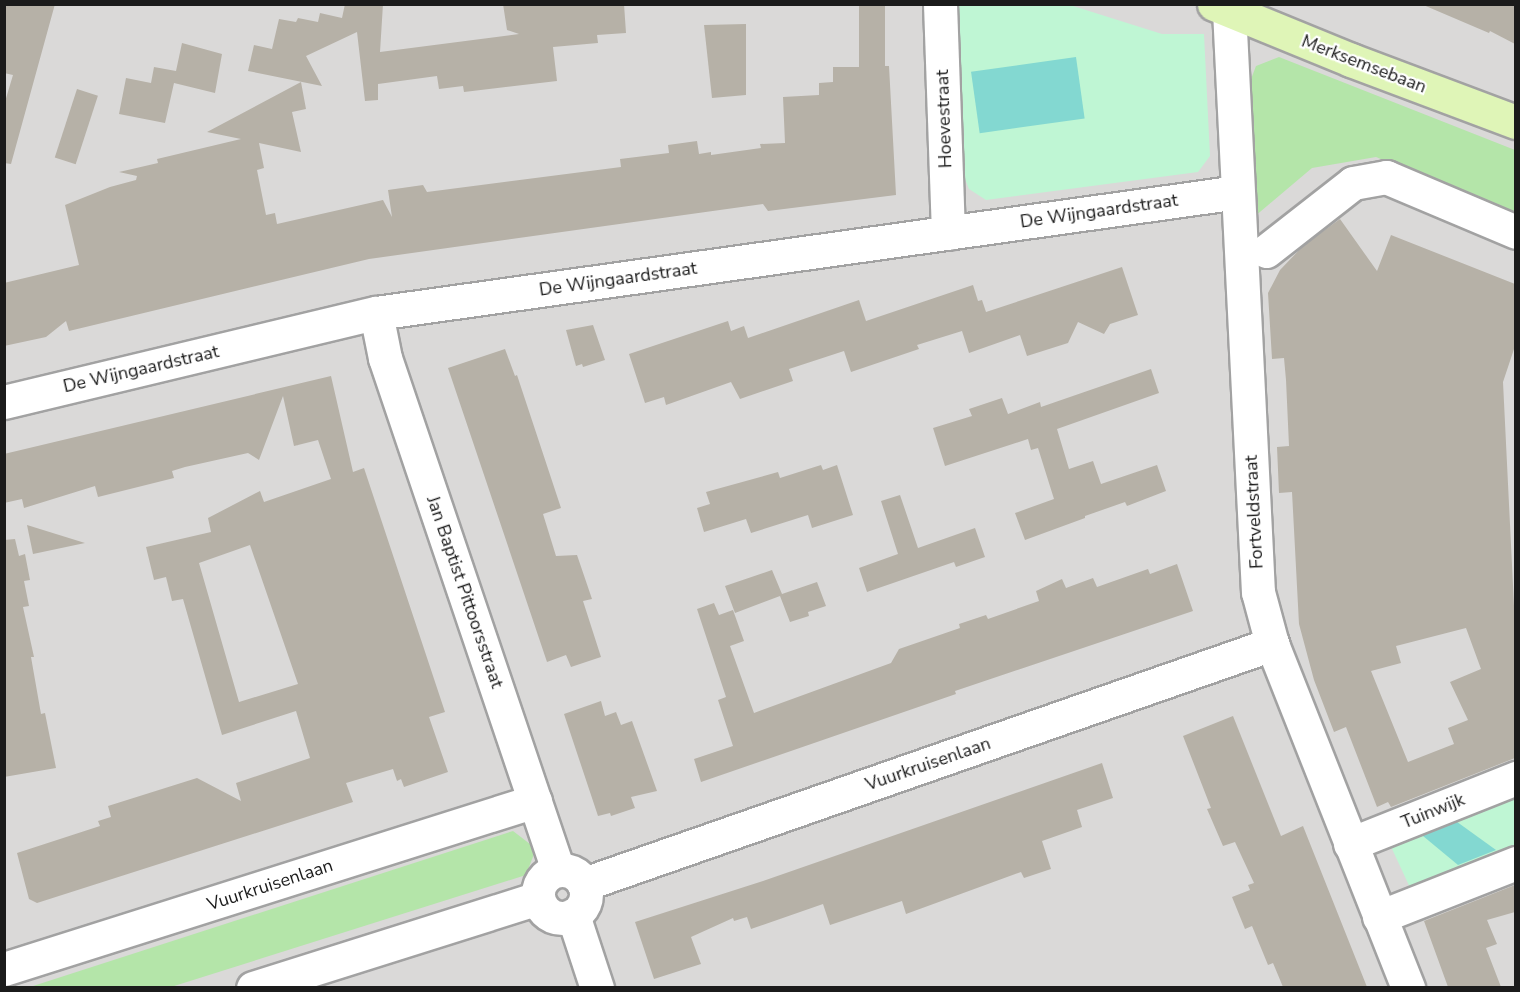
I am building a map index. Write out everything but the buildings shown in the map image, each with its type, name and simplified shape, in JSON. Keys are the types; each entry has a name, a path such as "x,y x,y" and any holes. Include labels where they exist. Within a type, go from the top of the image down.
{"main road":[{"name":"Merksemsebaan","path":"1221,7 1351,60 1515,122"}],"street":[{"name":"Hoevestraat","path":"940,4 948,233"},
{"name":"Fortveldstraat","path":"1221,7 1238,192 1258,592 1272,644 1408,987"},
{"path":"1266,251 1353,183 1386,177 1515,232"},
{"name":"De Wijngaardstraat","path":"4,402 376,313 1238,192"},
{"name":"Jan Baptist Pittoorsstraat","path":"376,313 385,358 535,801 571,877"},
{"name":"Vuurkruisenlaan","path":"571,877 1272,644"},
{"name":"Tuinwijk","path":"1350,843 1515,778"},
{"name":"Vuurkruisenlaan","path":"4,969 535,801"},
{"path":"1379,917 1515,863"},
{"path":"545,877 571,877 586,898 583,906 573,915 564,918 548,913 538,898 540,883 545,877"},
{"path":"253,987 538,898"},
{"path":"573,915 597,987"}],"shaded area":[{"path":"5,5 1515,5 1515,987 5,987"},
{"path":"1076,57 1085,118 980,133 971,72"},
{"path":"1453,819 1496,850 1458,865 1417,831"}],"green space":[{"path":"955,5 1070,5 1162,34 1204,34 1210,156 1198,172 986,200 969,189 963,174"},
{"path":"1279,57 1515,150 1515,215 1376,157 1312,168 1254,217 1245,95 1256,66"},
{"path":"1515,790 1515,852 1412,892 1387,838"},
{"path":"513,831 530,844 534,854 526,875 171,987 30,987"}]}
